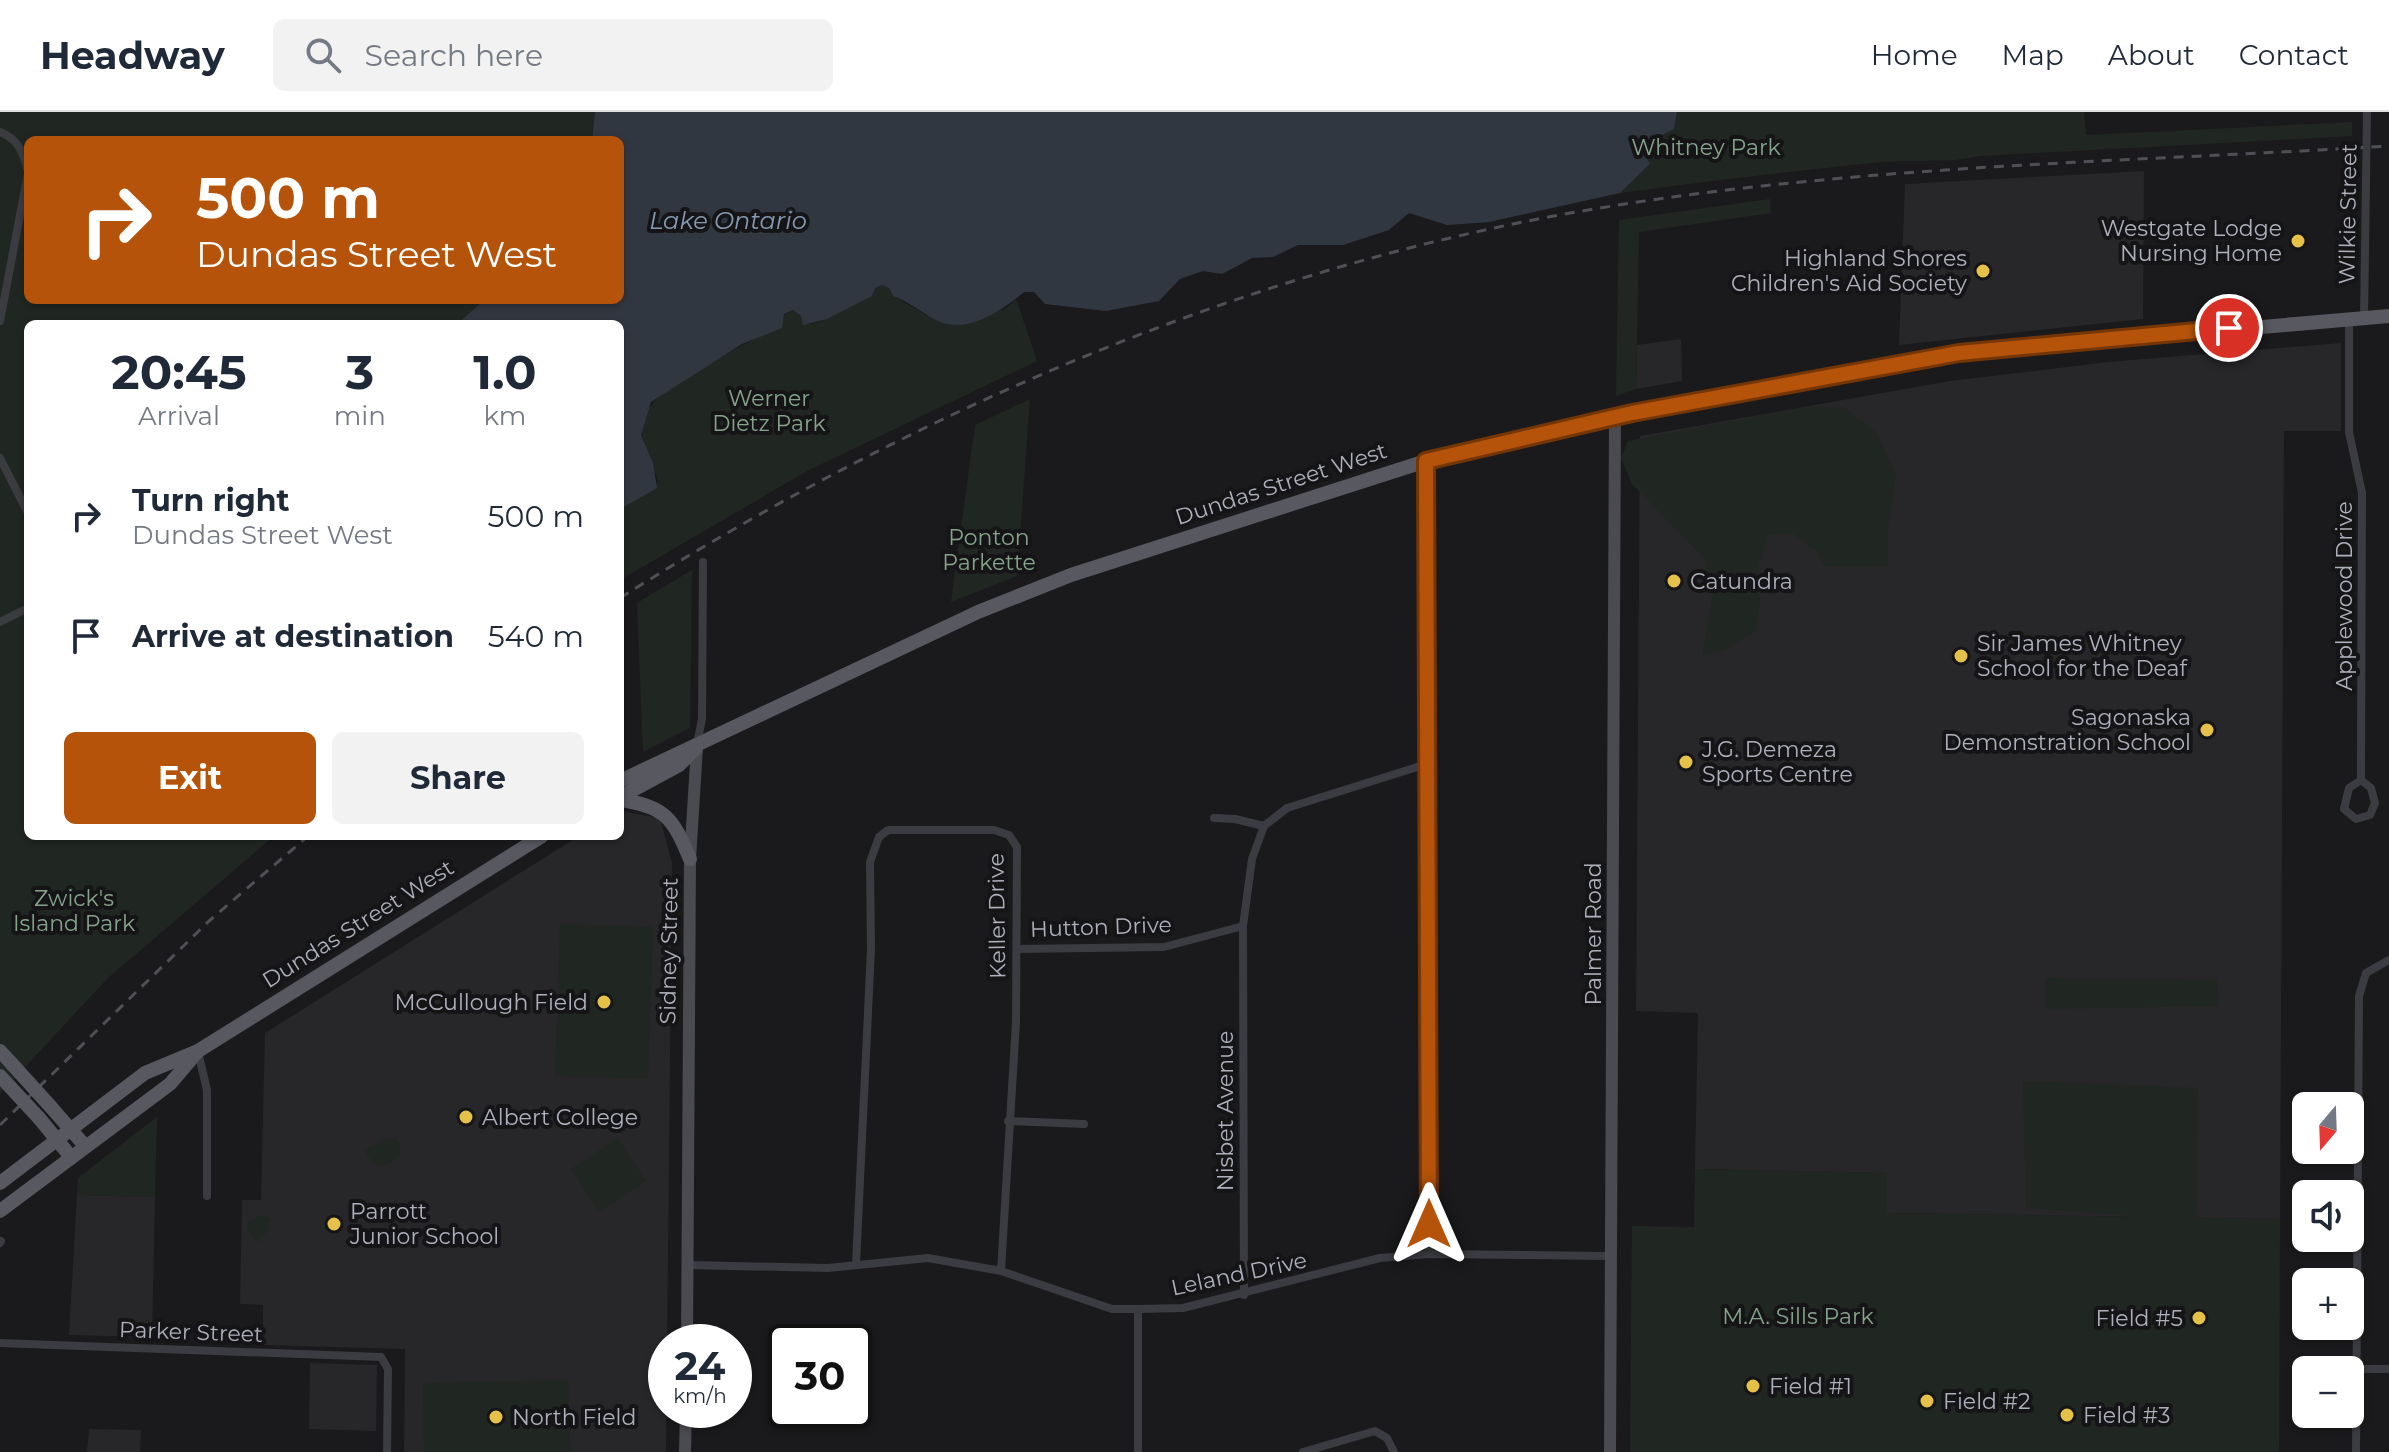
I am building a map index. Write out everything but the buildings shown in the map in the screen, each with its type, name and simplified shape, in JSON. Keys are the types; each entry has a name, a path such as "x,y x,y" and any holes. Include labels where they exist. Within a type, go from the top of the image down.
{"main road":[{"name":"Dundas Street West","path":"624,779 978,612 1071,575 1426,461 1615,417 1959,353 2389,316"},
{"name":"Dundas Street West","path":"624,796 679,765 697,747"},
{"path":"624,799 655,807 668,815 690,859"},
{"name":"Dundas Street West","path":"0,1183 145,1073 198,1051 536,840"},
{"path":"0,1051 85,1146"},
{"name":"Dundas Street West","path":"0,1211 170,1084 198,1051"},
{"path":"0,1076 71,1157"}],"street":[{"name":"Wilkie Street","path":"2356,317 2367,112"},
{"path":"0,132 13,137 24,156"},
{"path":"0,321 24,194"},
{"name":"Applewood Drive","path":"2356,317 2349,432 2362,493 2361,780"},
{"name":"Palmer Road","path":"1610,1452 1615,417"},
{"path":"0,458 24,505"},
{"path":"1426,461 1429,1254"},
{"name":"Sidney Street","path":"687,1324 690,859 697,747 702,719 703,562"},
{"path":"0,622 24,610"},
{"path":"1243,926 1252,859 1264,826 1287,808 1427,764"},
{"name":"Applewood Drive","path":"2361,780 2371,788 2375,803 2370,815 2356,819 2347,815 2344,802 2349,788 2361,780"},
{"path":"1214,818 1264,826"},
{"name":"Keller Drive","path":"856,1264 871,949 870,862 879,837 888,830 994,830 1009,835 1017,847 1017,949 1001,1271"},
{"name":"Hutton Drive","path":"1017,949 1164,947 1243,926"},
{"name":"Nisbet Avenue","path":"1243,926 1244,1295"},
{"path":"2356,1356 2359,996 2366,973 2389,960"},
{"path":"198,1051 207,1090 207,1196"},
{"path":"1008,1121 1084,1124"},
{"name":"Leland Drive","path":"688,1265 828,1268 928,1258 1001,1271 1112,1309 1138,1309 1183,1308 1244,1295 1380,1258 1429,1254 1611,1256"},
{"path":"1138,1309 1138,1452"},
{"name":"Parker Street","path":"0,1343 381,1357 388,1369 387,1452"},
{"path":"2364,1369 2389,1369"},
{"path":"685,1452 686,1428"},
{"path":"2356,1428 2356,1452"},
{"path":"1303,1452 1375,1431 1387,1438 1394,1452"}],"shaded area":[{"path":"2144,171 2143,319 1899,345 1905,184"},
{"path":"1681,339 1682,381 1636,389 1637,345"},
{"name":"Sir James Whitney School for the Deaf","path":"2341,343 2341,431 2284,431 2280,1219 1887,1213 1887,1173 1695,1169 1698,1013 1636,1011 1640,436 1950,381 2108,362"},
{"name":"Albert College","path":"624,812 660,818 672,863 667,1324 648,1324 648,1428 666,1428 666,1452 404,1452 405,1349 263,1345 263,1305 240,1304 242,1200 261,1200 265,1033 573,840 624,840"},
{"path":"77,1195 155,1197 152,1337 69,1335"},
{"path":"310,1363 377,1365 376,1431 309,1429"},
{"path":"89,1429 141,1430 140,1452 87,1452"}],"green space":[{"name":"Zwick's Island Park","path":"0,112 595,112 592,136 24,136 24,304 480,304 462,320 24,320 24,840 269,840 108,978 0,1094"},
{"name":"Whitney Park","path":"1677,112 2084,112 2086,135 2352,122 2352,136 1882,162 1620,193 1650,164 1641,146 1674,129"},
{"path":"1770,199 1771,213 1639,232 1636,389 1616,396 1619,220"},
{"name":"Werner Dietz Park","path":"882,285 889,288 893,296 934,319 1004,310 1016,299 1037,361 809,470 624,578 624,507 651,491 658,481 644,444 642,429 649,408 660,395 692,372 760,336 794,310 810,324 817,323 872,296 875,288"},
{"name":"Ponton Parkette","path":"1030,399 1017,576 951,602 975,425"},
{"path":"1810,406 1845,408 1877,433 1896,475 1888,529 1887,567 1824,566 1817,552 1792,533 1768,535 1757,571 1760,600 1756,630 1725,650 1702,656 1713,593 1703,557 1632,484 1621,458 1628,441"},
{"path":"692,570 690,728 643,752 637,603"},
{"name":"McCullough Field","path":"560,924 653,927 648,1079 555,1076"},
{"path":"2045,978 2217,980 2218,1006 2046,1009"},
{"name":"M.A. Sills Park","path":"2023,1081 2198,1088 2196,1218 2280,1219 2279,1452 1630,1452 1632,1226 1694,1227 1695,1169 1887,1173 1887,1213 2149,1217 2026,1208"},
{"path":"157,1117 155,1197 77,1195 78,1178"},
{"path":"389,1137 398,1140 401,1155 384,1166 373,1163 364,1150"},
{"path":"618,1138 646,1181 599,1212 571,1169"},
{"path":"259,1216 270,1218 267,1231 259,1242 250,1235 247,1224"},
{"name":"North Field","path":"568,1380 570,1452 424,1452 423,1383"}],"water":[{"name":"Lake Ontario","path":"595,112 1677,112 1674,129 1641,146 1650,164 1620,193 1489,222 1447,225 1409,213 1389,230 1343,245 1298,245 1273,257 1252,258 1222,274 1203,271 1180,279 1159,301 1106,311 1045,304 1034,292 1024,292 984,318 972,323 949,325 893,296 889,288 882,285 875,288 872,296 827,319 803,325 801,316 793,310 784,314 782,328 742,344 651,402 641,435 653,463 657,488 624,507 624,320 462,320 480,304 624,304 624,136 592,136"}],"railway":[{"path":"624,596 733,530 849,466 968,407 1091,354 1216,307 1342,266 1471,233 1600,208 1796,182 1994,167 2389,146"},
{"path":"0,1125 209,921 303,840"}],"place":[{"name":"Westgate Lodge Nursing Home","path":"2298,241"},
{"name":"Highland Shores Children's Aid Society","path":"1983,271"},
{"name":"Catundra","path":"1674,581"},
{"name":"Sir James Whitney School for the Deaf","path":"1961,656"},
{"name":"Sagonaska Demonstration School","path":"2207,730"},
{"name":"J.G. Demeza Sports Centre","path":"1686,762"},
{"name":"McCullough Field","path":"604,1002"},
{"name":"Albert College","path":"466,1117"},
{"name":"Parrott Junior School","path":"334,1224"},
{"name":"Field #5","path":"2199,1318"},
{"name":"Field #1","path":"1753,1386"},
{"name":"Field #2","path":"1927,1401"},
{"name":"Field #3","path":"2067,1415"},
{"name":"North Field","path":"496,1417"}],"route":[{"path":"1429,1224 1426,461 1632,413 1959,353 2229,328"}]}
